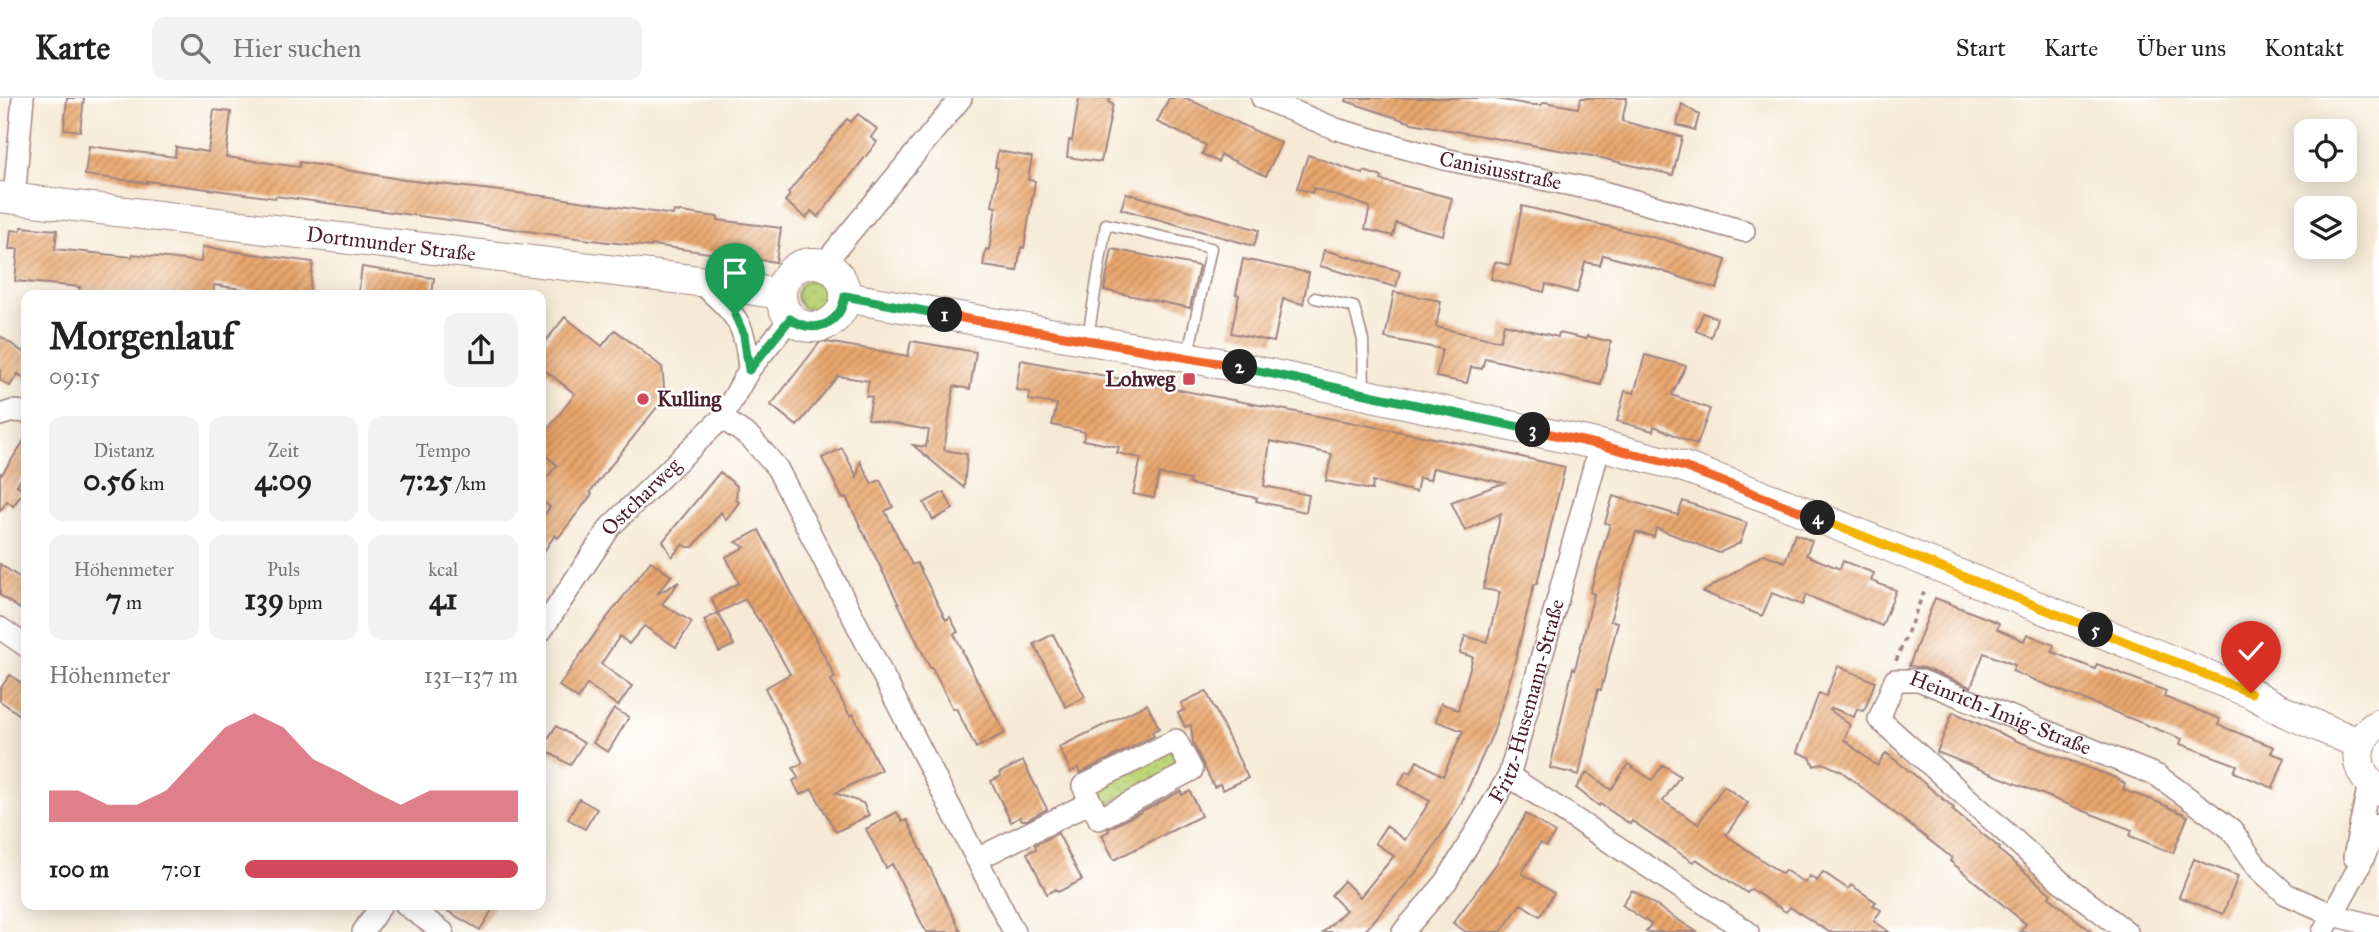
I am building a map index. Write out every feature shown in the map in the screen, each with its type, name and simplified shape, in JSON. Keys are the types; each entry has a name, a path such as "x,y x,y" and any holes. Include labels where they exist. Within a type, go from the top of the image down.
{"main road":[{"name":"Dortmunder Straße","path":"7,197 699,281 785,306 807,327 825,325 839,314 845,296"},
{"path":"785,306 782,284 794,269 804,264 823,265 837,274 845,296 1187,357 1600,445 1697,472 1785,504 2251,693 2283,712 2369,734 2357,758 2374,787"}],"street":[{"path":"7,197 23,98"},
{"path":"823,265 961,98"},
{"name":"Canisiusstraße","path":"1262,98 1336,129 1444,159 1596,190 1744,231"},
{"path":"699,281 735,315 744,335 749,370"},
{"name":"Ostcharweg","path":"546,624 611,526 722,418 785,306"},
{"path":"0,415 21,412"},
{"path":"722,418 751,438 777,468 1014,932"},
{"name":"Fritz-Husemann-Straße","path":"1403,932 1446,882 1509,776 1600,445"},
{"path":"0,628 21,643"},
{"name":"Heinrich-Imig-Straße","path":"2127,932 2060,881 1879,719 1895,680 1919,680 2158,776 2231,829 2258,868 2286,894 2329,923 2379,927"},
{"path":"1176,740 1192,770 1099,819 1091,802 1083,786 1176,740"},
{"path":"1509,776 1748,932"},
{"path":"2347,886 2374,787"},
{"path":"977,859 1091,802"},
{"path":"2329,923 2379,824"},
{"path":"363,932 378,910"},
{"path":"413,910 443,932"}],"lane":[{"path":"1087,340 1106,224 1211,248 1187,357"},
{"path":"1315,298 1354,307 1363,340 1364,394"}],"path":[{"path":"1895,680 1895,663 1935,565"}],"green space":[{"path":"812,280 818,281 826,289 826,301 818,309 812,310 806,309 798,301 797,295 798,289 806,281"},
{"path":"1174,748 1183,768 1104,806 1095,788"}],"building":[{"path":"67,98 84,98 80,131 64,129"},
{"path":"1079,98 1110,98 1109,103 1113,104 1101,162 1067,157"},
{"path":"1169,98 1186,98 1281,143 1266,176 1221,155 1218,162 1202,154 1206,145 1157,122"},
{"path":"1347,98 1491,98 1531,105 1545,102 1578,108 1581,98 1627,98 1622,121 1682,137 1673,175 1597,157 1412,123 1346,101"},
{"path":"1682,104 1699,115 1695,130 1677,125"},
{"path":"214,110 231,112 226,157 299,167 300,162 405,180 552,197 673,215 674,211 781,228 776,262 652,245 591,240 276,196 85,175 89,146 175,157 176,147 208,152"},
{"path":"858,114 877,129 871,137 877,142 818,217 811,211 806,218 785,201 790,195 788,193 847,119 851,122"},
{"path":"998,151 1032,157 1028,180 1035,181 1024,248 1021,247 1017,271 983,266 986,249 989,250 996,207 992,206"},
{"path":"1308,155 1363,174 1364,171 1382,177 1381,180 1452,198 1443,235 1396,223 1393,236 1365,229 1370,207 1313,188 1312,193 1297,188"},
{"path":"1126,193 1259,230 1254,246 1121,209"},
{"path":"1522,206 1665,240 1726,260 1717,289 1603,255 1600,265 1585,262 1577,293 1546,284 1544,292 1491,279 1495,262 1510,265"},
{"path":"21,227 57,230 55,249 201,262 202,247 313,262 310,290 249,290 214,285 214,290 79,290 80,287 15,281 18,249 9,249 11,230 20,231"},
{"path":"1112,249 1199,266 1190,308 1104,290"},
{"path":"1324,250 1400,271 1396,287 1320,266"},
{"path":"1243,259 1309,273 1303,304 1283,299 1274,342 1231,333"},
{"path":"362,267 434,278 433,290 359,290"},
{"path":"1394,292 1441,301 1436,327 1500,341 1504,324 1558,337 1559,333 1611,342 1601,385 1485,358 1482,369 1471,367 1467,383 1436,377 1442,349 1385,338"},
{"path":"1703,313 1717,318 1711,337 1696,331"},
{"path":"565,317 602,346 615,330 662,367 665,397 590,492 592,494 558,538 555,535 546,548 546,513 550,507 546,504 546,479 557,465 546,456 546,432 575,394 546,371 546,341"},
{"path":"0,336 21,351 21,376 18,374 10,386 0,380"},
{"path":"821,341 908,356 911,341 976,352 970,389 954,386 944,450 967,454 964,488 913,445 926,447 929,430 868,419 872,397 866,396 869,381 838,376 797,426 771,405"},
{"path":"1645,355 1686,366 1672,395 1710,409 1697,445 1654,426 1653,431 1617,421 1625,391 1634,393"},
{"path":"1021,360 1465,444 1565,467 1537,584 1534,584 1512,673 1493,733 1460,806 1421,867 1364,932 1323,932 1346,910 1331,895 1344,881 1360,897 1394,856 1375,843 1386,826 1405,840 1430,801 1399,784 1406,771 1411,773 1417,761 1443,776 1463,731 1436,721 1441,703 1458,710 1473,657 1460,653 1465,636 1487,642 1500,592 1483,589 1501,513 1465,531 1451,502 1504,483 1433,468 1430,480 1419,478 1416,492 1373,481 1372,490 1326,481 1332,454 1270,441 1264,486 1309,495 1306,512 1256,501 1257,498 1189,484 1190,480 1159,474 1154,498 1133,494 1141,458 1117,453 1119,447 1083,440 1085,432 1052,425 1057,404 1029,400 1030,392 1016,390"},
{"path":"21,446 21,479 17,485 21,488 21,494 13,506 7,501 0,511 0,473 2,474"},
{"path":"842,448 857,477 860,461 872,484 880,480 893,507 885,511 912,565 917,563 946,620 950,617 958,632 954,634 962,652 1005,733 976,748 956,708 953,709 930,668 846,497 843,499 822,458"},
{"path":"720,472 737,486 736,500 739,502 726,520 721,512 693,547 683,544 672,557 663,541"},
{"path":"944,492 953,509 933,520 924,503"},
{"path":"1613,496 1678,515 1683,501 1747,523 1740,543 1719,553 1656,528 1654,537 1636,532 1610,621 1618,622 1601,690 1598,689 1579,775 1550,768 1573,668 1575,669 1594,594 1590,592 1610,524 1605,523"},
{"path":"759,530 835,677 831,680 850,716 853,714 881,770 835,793 863,803 869,815 836,832 812,789 800,795 793,781 798,778 793,768 803,763 765,688 790,674 745,599 718,613 711,598 739,583 726,557 745,547 736,542"},
{"path":"1795,534 1812,541 1806,555 1840,569 1843,561 1874,573 1871,581 1896,590 1882,626 1806,595 1802,605 1772,593 1762,616 1703,592 1764,554 1785,562"},
{"path":"651,561 671,576 657,594 679,582 662,604 692,622 676,647 644,626 629,644 620,636 601,664 632,686 618,706 587,684 578,699 559,686 599,628"},
{"path":"0,564 21,579 21,610 0,595"},
{"path":"1935,598 1999,623 1997,629 2024,641 2027,634 2054,645 2052,652 2095,669 2097,664 2166,691 2164,697 2220,719 2218,725 2274,747 2271,753 2285,758 2273,788 2234,772 2237,765 2180,744 2182,739 2012,671 2015,665 1984,653 1971,687 1924,668 1909,666"},
{"path":"718,613 734,645 719,652 704,620"},
{"path":"1053,634 1085,697 1066,707 1034,644"},
{"path":"1838,666 1875,682 1864,711 1857,709 1854,717 1832,708 1830,710 1850,725 1844,740 1877,766 1886,753 1912,773 2051,894 2049,897 2092,932 2020,932 2026,924 1950,861 1952,858 1841,771 1823,763 1814,766 1810,757 1797,752 1819,693 1826,696"},
{"path":"10,675 21,683 21,716 0,701 0,689"},
{"path":"1206,691 1248,778 1223,790 1220,784 1214,787 1193,743 1191,725 1185,727 1178,713 1184,710 1181,703"},
{"path":"1147,704 1159,728 1152,732 1154,736 1080,773 1078,768 1071,772 1059,747"},
{"path":"614,709 629,717 608,752 593,743"},
{"path":"1953,712 2017,741 2116,778 2125,784 2123,790 2188,816 2173,853 2130,836 2132,830 1937,752"},
{"path":"556,726 584,743 570,765 546,750 546,742"},
{"path":"1023,761 1047,809 1027,820 1020,817 1011,822 991,781 1001,776 999,773"},
{"path":"1628,764 1652,780 1663,765 1680,776 1663,801 1698,824 1724,786 1748,803 1726,835 1782,874 1785,870 1805,883 1810,876 1817,881 1823,872 1848,889 1851,885 1876,902 1873,905 1881,910 1874,921 1889,932 1829,932 1790,907 1786,912 1751,889 1747,893 1696,859 1693,862 1632,821 1630,824 1600,804 1599,806 1576,788 1587,772 1611,790"},
{"path":"1181,791 1182,795 1190,791 1201,816 1114,860 1102,835 1109,831 1108,829"},
{"path":"579,799 597,809 585,829 568,819"},
{"path":"897,812 902,822 907,820 961,932 926,932 892,864 886,868 866,829"},
{"path":"1526,814 1555,833 1547,846 1540,843 1522,873 1554,893 1540,916 1521,904 1501,932 1466,932 1453,923 1499,860"},
{"path":"1058,833 1082,880 1058,892 1056,889 1047,894 1027,853 1036,849 1035,845"},
{"path":"2194,859 2238,876 2223,914 2179,897"},
{"path":"1632,890 1697,932 1646,932 1651,924 1622,905"},
{"path":"446,910 492,910 480,930"}],"place":[{"name":"Lohweg","path":"1189,379"},
{"name":"Kulling","path":"643,399"}],"route":[{"path":"735,315 744,335 749,370 790,319 807,327 825,325 839,314 845,296 1209,361 1600,445 1684,467 1785,504 2251,693"}]}
